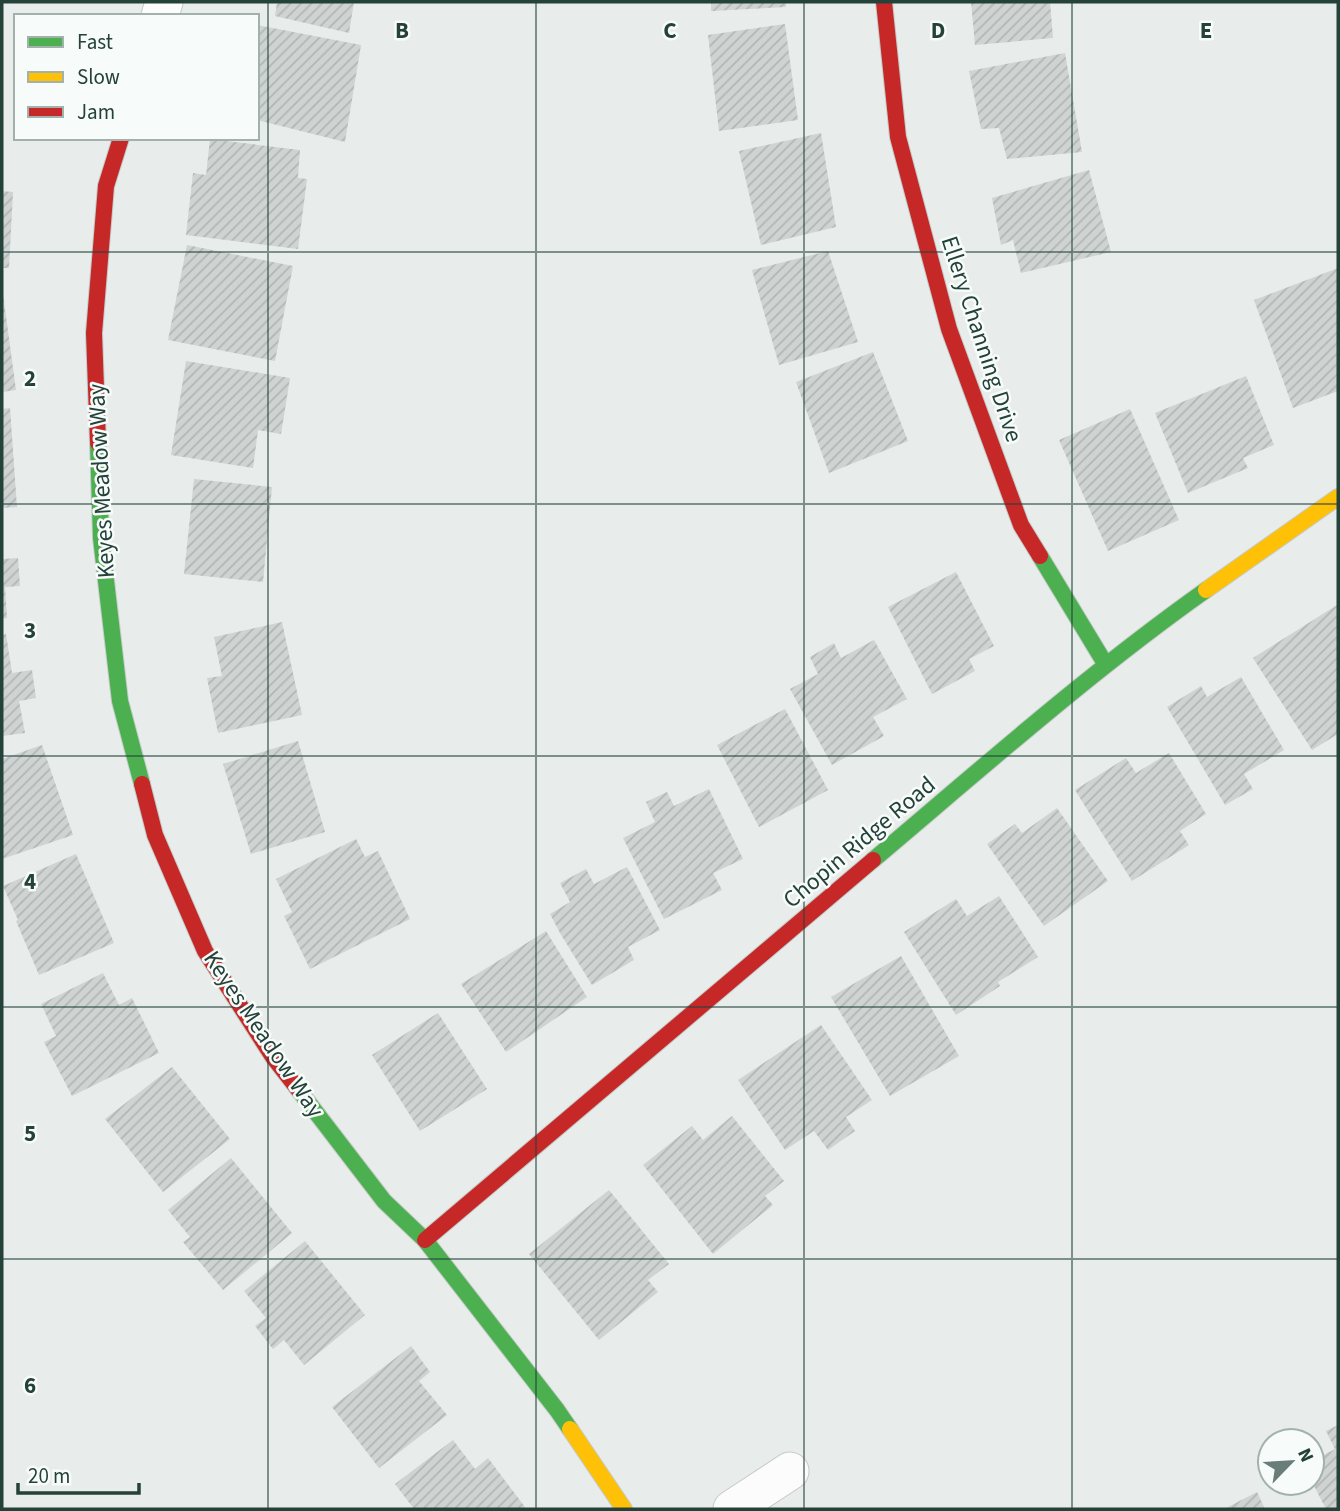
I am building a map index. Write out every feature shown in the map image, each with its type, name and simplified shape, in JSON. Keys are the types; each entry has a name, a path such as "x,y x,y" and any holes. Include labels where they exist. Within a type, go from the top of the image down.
{"street":[{"name":"Ellery Channing Drive","path":"884,2 898,136 949,329 1021,525 1106,665"},
{"name":"Keyes Meadow Way","path":"120,140 106,186 94,333 101,538 120,701 155,835 205,951 273,1057 384,1201 425,1240 557,1410 624,1509"},
{"name":"Chopin Ridge Road","path":"425,1240 1056,704 1170,617 1338,497"},
{"path":"732,1509 790,1471"}],"building":[{"path":"277,2 354,2 349,33 275,16"},
{"path":"711,2 786,2 786,7 711,11"},
{"path":"971,2 1050,2 1053,38 975,45"},
{"path":"785,24 798,120 719,131 708,35"},
{"path":"259,25 361,45 345,142 259,120"},
{"path":"1065,53 1082,152 1007,159 999,128 981,129 969,71"},
{"path":"821,133 836,227 761,245 739,151"},
{"path":"210,140 300,150 298,178 307,179 298,249 186,235 193,173 206,175"},
{"path":"1089,170 1111,252 1021,273 1013,240 1001,245 992,198"},
{"path":"2,191 13,192 9,268 2,268"},
{"path":"187,245 293,266 275,361 168,340"},
{"path":"828,251 858,342 779,365 752,270"},
{"path":"1338,268 1338,391 1293,408 1254,300"},
{"path":"2,294 16,390 2,392"},
{"path":"873,352 908,441 829,473 796,382"},
{"path":"186,361 290,378 281,434 258,430 253,468 171,455"},
{"path":"1246,376 1274,445 1243,458 1248,468 1188,493 1155,413"},
{"path":"10,408 17,507 2,508 2,409"},
{"path":"1130,409 1179,520 1108,551 1059,440"},
{"path":"194,479 272,487 263,582 184,574"},
{"path":"18,558 20,586 5,587 7,618 2,619 2,559"},
{"path":"956,572 994,646 969,659 975,671 932,694 888,607"},
{"path":"1337,605 1338,734 1312,750 1253,658"},
{"path":"282,622 302,715 218,733 207,678 222,676 214,637"},
{"path":"6,634 12,673 32,670 36,698 19,701 25,733 2,736 2,635"},
{"path":"874,640 907,699 873,717 884,736 832,765 790,689 818,674 810,657 834,643 841,658"},
{"path":"1241,677 1284,750 1244,774 1253,789 1225,805 1167,707 1201,686 1207,697"},
{"path":"785,709 828,790 759,827 717,745"},
{"path":"298,741 325,832 251,854 223,764"},
{"path":"42,745 73,835 2,859 2,759"},
{"path":"1169,753 1206,814 1180,831 1189,845 1132,881 1075,790 1126,758 1136,773"},
{"path":"709,789 743,859 713,873 722,890 664,919 623,838 655,822 646,802 667,792 674,806"},
{"path":"1057,808 1108,881 1044,926 987,844 1015,824 1022,833"},
{"path":"356,839 365,857 378,851 410,919 310,969 284,916 292,912 276,879"},
{"path":"76,854 114,943 39,975 3,886"},
{"path":"627,867 660,930 628,947 634,960 592,985 550,914 570,902 560,883 586,869 594,884"},
{"path":"999,896 1038,957 998,982 1000,986 956,1015 904,932 956,899 967,916"},
{"path":"546,931 587,997 506,1052 461,984"},
{"path":"901,956 959,1056 890,1096 831,997"},
{"path":"103,973 119,1005 132,998 159,1053 72,1096 44,1042 56,1036 41,1004"},
{"path":"438,1013 487,1089 420,1131 372,1055"},
{"path":"821,1025 872,1100 846,1117 855,1131 828,1150 814,1131 785,1150 738,1080"},
{"path":"172,1067 230,1139 163,1192 105,1119"},
{"path":"732,1116 784,1181 765,1196 773,1205 713,1254 643,1165 692,1126 703,1140"},
{"path":"231,1158 292,1233 223,1290 183,1242 190,1237 168,1210"},
{"path":"609,1190 669,1264 648,1280 658,1292 599,1340 529,1254"},
{"path":"305,1241 365,1315 304,1365 284,1340 273,1349 255,1326 266,1318 244,1291"},
{"path":"411,1346 430,1372 419,1381 447,1415 379,1468 332,1407"},
{"path":"1338,1425 1338,1509 1326,1509 1320,1497 1326,1497 1326,1454 1335,1449 1326,1431"},
{"path":"453,1440 475,1469 488,1458 525,1507 414,1509 395,1484"},
{"path":"1256,1493 1256,1497 1259,1497 1265,1509 1224,1509"}],"traffic: fast":[{"path":"98,443 101,538 120,701 142,784"},
{"path":"1040,556 1106,665"},
{"path":"873,860 1078,688 1206,590"},
{"path":"298,1089 384,1201 425,1240 570,1429"}],"traffic: slow":[{"path":"1206,590 1338,497"},
{"path":"570,1429 624,1509"}],"traffic: jam":[{"path":"884,2 898,137 949,329 1021,525 1040,556"},
{"path":"98,443 94,333 106,186 120,140"},
{"path":"142,784 155,835 205,951 273,1057 298,1089"},
{"path":"425,1240 873,860"}]}
